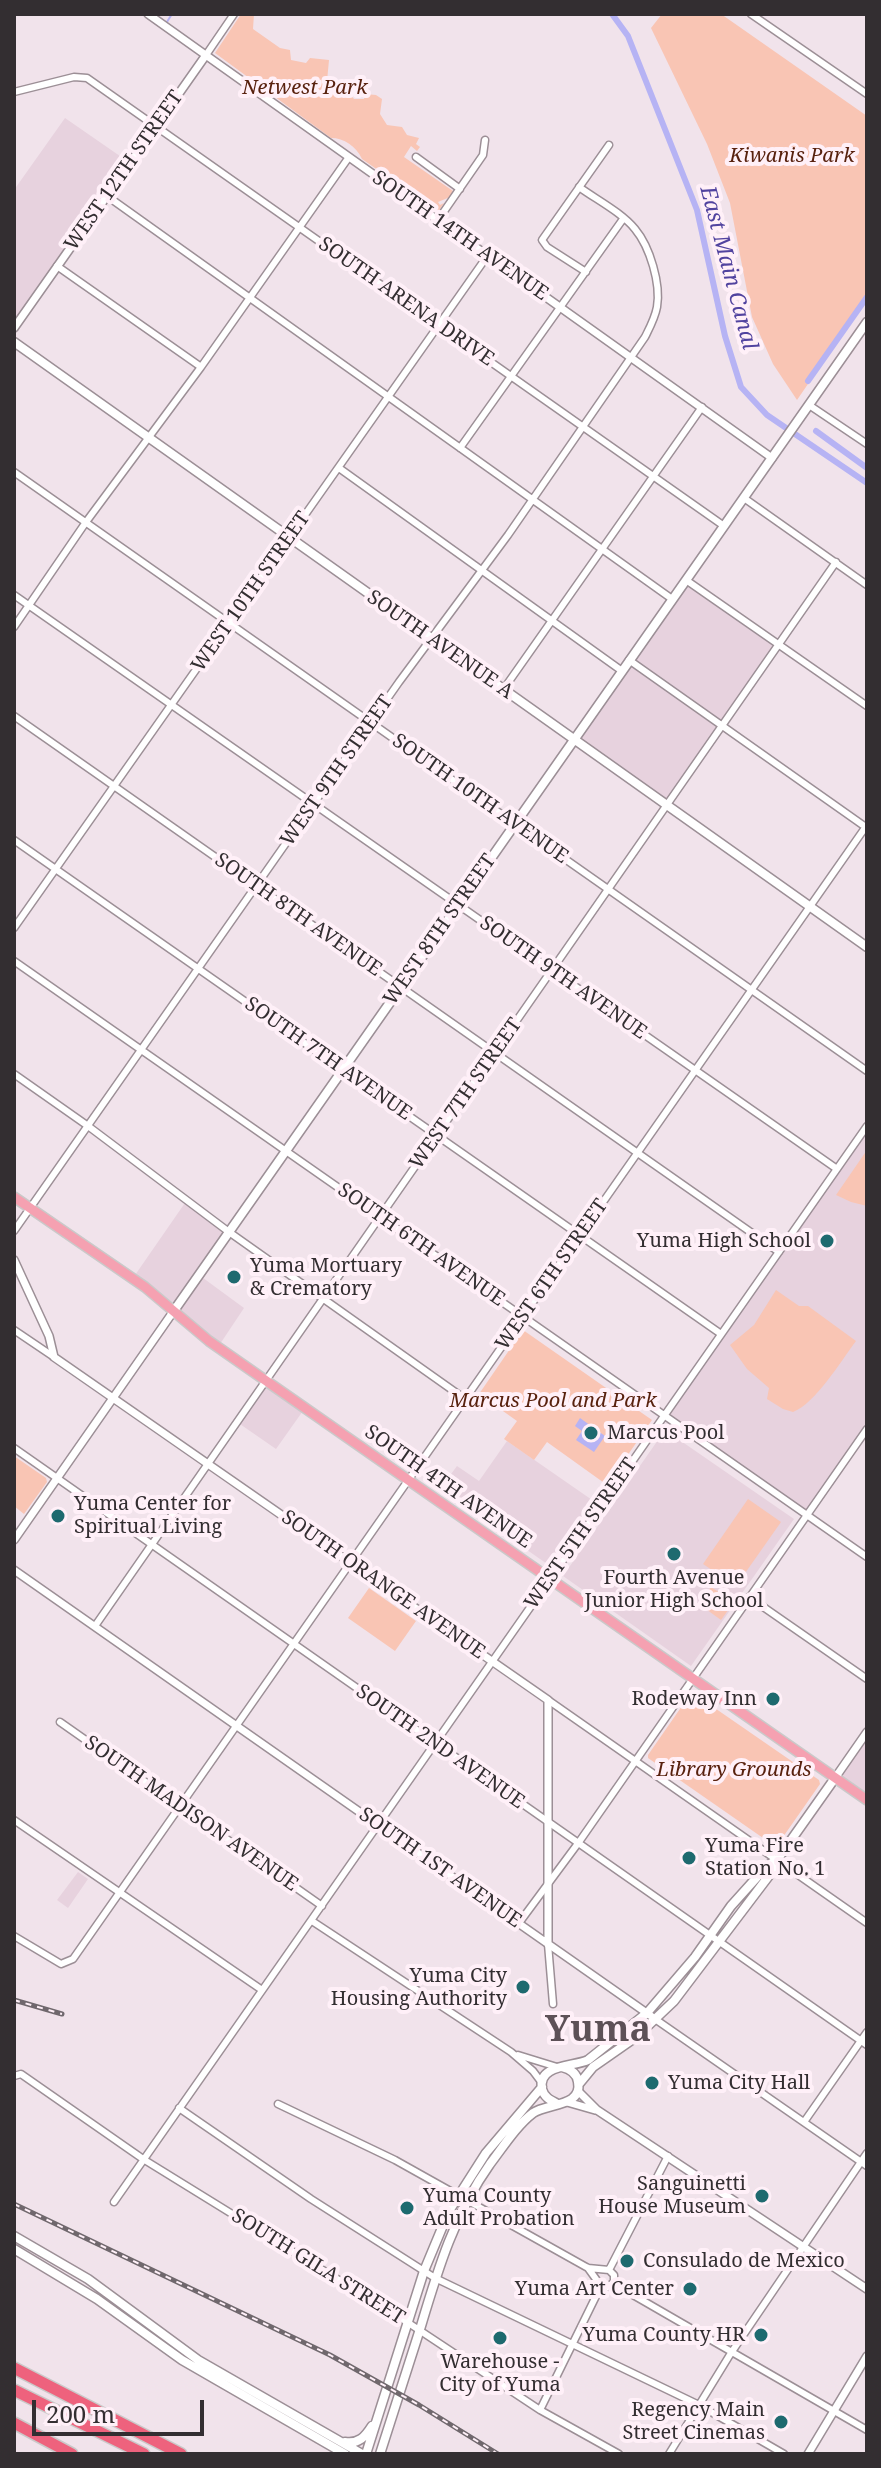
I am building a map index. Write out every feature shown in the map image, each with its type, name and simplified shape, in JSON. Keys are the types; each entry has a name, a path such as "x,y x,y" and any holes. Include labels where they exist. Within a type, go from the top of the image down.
{"highway":[{"path":"14,2368 181,2454"},
{"path":"14,2390 144,2454"},
{"path":"14,2423 72,2454"}],"main road":[{"name":"WEST 8TH STREET","path":"173,1312 867,322"},
{"name":"SOUTH AVENUE A","path":"14,342 867,947"},
{"name":"SOUTH 4TH AVENUE","path":"14,1197 132,1277 198,1333 867,1800"},
{"path":"14,2236 88,2279 198,2360 364,2454 424,2271 458,2195 494,2141 542,2085 547,2073 588,2060 686,1987 771,1873 835,1778"},
{"path":"380,2454 445,2249 490,2165 530,2115 544,2106 563,2103 593,2067 636,2037 731,1906 767,1866 777,1860"},
{"path":"559,2067 571,2070 578,2087"},
{"path":"542,2085 548,2099 563,2103"},
{"path":"14,2249 97,2299 182,2360 345,2454"},
{"path":"339,2441 349,2443 363,2439 378,2415"}],"street":[{"name":"SOUTH 14TH AVENUE","path":"148,14 772,458"},
{"name":"WEST 12TH STREET","path":"14,328 234,14"},
{"path":"751,14 867,94"},
{"name":"SOUTH ARENA DRIVE","path":"14,92 74,77 87,78 724,526"},
{"path":"438,220 483,155 485,140"},
{"path":"586,272 547,247 542,240 609,145"},
{"path":"14,627 349,157"},
{"path":"416,157 460,189"},
{"path":"460,448 623,219 579,187"},
{"path":"107,196 672,599"},
{"name":"WEST 9TH STREET","path":"14,1231 645,337 656,310 657,288 645,244 623,219"},
{"name":"WEST 10TH STREET","path":"14,928 488,255"},
{"path":"57,266 201,367"},
{"path":"809,405 867,444"},
{"path":"503,690 702,407"},
{"path":"339,468 622,671"},
{"name":"SOUTH 10TH AVENUE","path":"14,472 867,1071"},
{"path":"744,498 867,585"},
{"name":"WEST 7TH STREET","path":"95,1626 836,562"},
{"path":"686,580 867,706"},
{"name":"SOUTH 9TH AVENUE","path":"14,595 837,1169"},
{"path":"629,660 867,826"},
{"name":"SOUTH 8TH AVENUE","path":"14,716 779,1252"},
{"name":"WEST 6TH STREET","path":"14,1936 61,1964 73,1959 867,826"},
{"name":"SOUTH 7TH AVENUE","path":"14,840 721,1334"},
{"name":"SOUTH 6TH AVENUE","path":"14,961 867,1557"},
{"path":"14,1074 229,1232 465,1399"},
{"name":"WEST 5TH STREET","path":"114,2202 867,1126"},
{"path":"14,1260 45,1326 54,1357"},
{"name":"WEST 8TH STREET","path":"14,1540 173,1312"},
{"path":"14,1330 54,1357"},
{"name":"SOUTH ORANGE AVENUE","path":"54,1357 548,1700"},
{"path":"519,1923 866,1433"},
{"name":"SOUTH 2ND AVENUE","path":"14,1448 864,2043"},
{"name":"SOUTH 1ST AVENUE","path":"14,1570 864,2164"},
{"path":"749,1597 867,1679"},
{"path":"548,1700 867,1923"},
{"path":"548,1700 548,1944 553,2004"},
{"name":"SOUTH MADISON AVENUE","path":"60,1722 322,1906"},
{"path":"835,1778 867,1732"},
{"path":"14,1820 262,1990"},
{"path":"312,1921 511,2052 533,2071 542,2085"},
{"path":"804,2122 864,2043 867,2032"},
{"path":"511,2052 559,2067"},
{"name":"SOUTH GILA STREET","path":"17,2075 143,2159 407,2322 540,2410 619,2454"},
{"path":"578,2087 597,2110 867,2289"},
{"path":"563,2103 597,2110"},
{"path":"278,2104 395,2160 598,2274 601,2286 540,2410"},
{"path":"179,2108 311,2199 435,2278 699,2405 784,2454"},
{"path":"669,2454 731,2353 864,2164 867,2153"},
{"path":"598,2274 609,2270 668,2156"},
{"path":"609,2270 621,2288"},
{"path":"611,2286 614,2278"},
{"path":"601,2286 621,2288 867,2430"},
{"path":"808,2454 867,2356"}],"shaded area":[{"path":"65,118 130,163 14,328 14,190"},
{"path":"686,580 780,645 667,806 574,739"},
{"name":"Yuma High School","path":"864,1130 867,1132 867,1430 807,1515 665,1415"},
{"path":"187,1200 229,1232 199,1275 244,1308 218,1347 133,1278"},
{"path":"243,1365 305,1408 276,1449 237,1422 266,1381"},
{"name":"Fourth Avenue Junior High School","path":"665,1430 794,1519 691,1666 563,1576"},
{"path":"507,1441 595,1502 550,1566 440,1489 457,1466 479,1481"},
{"path":"867,1732 867,1800 835,1778"},
{"path":"78,1872 88,1879 68,1908 57,1900"}],"green space":[{"name":"Netwest Park","path":"241,14 254,14 253,29 280,48 290,50 291,60 306,63 310,58 329,60 327,81 343,86 354,99 364,99 365,94 382,99 380,114 387,125 402,127 407,135 419,138 417,151 411,146 404,157 453,191 450,197 438,202 440,205 444,203 438,212 362,159 349,144 331,138 215,53"},
{"name":"Kiwanis Park","path":"662,14 721,14 867,116 867,298 797,400 773,364 752,317 730,203 707,144 651,28"},
{"path":"867,1150 867,1206 836,1195"},
{"path":"776,1290 799,1306 808,1306 856,1341 819,1391 793,1412 767,1399 769,1388 747,1369 730,1345 754,1325"},
{"name":"Marcus Pool and Park","path":"523,1330 652,1420 607,1485 547,1442 534,1460 504,1439 517,1421 479,1394"},
{"path":"14,1456 46,1478 47,1482 24,1514 14,1506"},
{"path":"748,1499 781,1522 736,1586 703,1564"},
{"path":"711,1587 734,1602 721,1620 699,1604"},
{"path":"369,1588 416,1621 395,1651 348,1618"},
{"name":"Library Grounds","path":"691,1693 819,1780 820,1784 776,1847 648,1758"}],"water":[{"name":"Marcus Pool","path":"580,1418 605,1436 594,1452 576,1440 582,1431 575,1426"}],"waterway":[{"path":"165,25 172,14"},
{"name":"East Main Canal","path":"612,14 628,36 697,210 725,336 741,387 767,415 867,483"},
{"path":"808,381 867,297"},
{"path":"816,431 867,468"}],"railway":[{"path":"14,2000 62,2014"},
{"path":"14,2204 330,2355 498,2454"}],"place":[{"name":"Yuma High School","path":"827,1241"},
{"name":"Yuma Mortuary & Crematory","path":"234,1277"},
{"name":"Marcus Pool","path":"591,1433"},
{"name":"Yuma Center for Spiritual Living","path":"58,1516"},
{"name":"Fourth Avenue Junior High School","path":"674,1554"},
{"name":"Rodeway Inn","path":"773,1699"},
{"name":"Yuma Fire Station No. 1","path":"689,1858"},
{"name":"Yuma City Housing Authority","path":"523,1987"},
{"name":"Yuma City Hall","path":"652,2083"},
{"name":"Sanguinetti House Museum","path":"762,2196"},
{"name":"Yuma County Adult Probation","path":"407,2208"},
{"name":"Consulado de Mexico","path":"627,2261"},
{"name":"Yuma Art Center","path":"690,2289"},
{"name":"Yuma County HR","path":"761,2335"},
{"name":"Warehouse - City of Yuma","path":"500,2338"},
{"name":"Regency Main Street Cinemas","path":"781,2422"}],"district":[{"name":"Yuma","path":"598,2031"}]}
